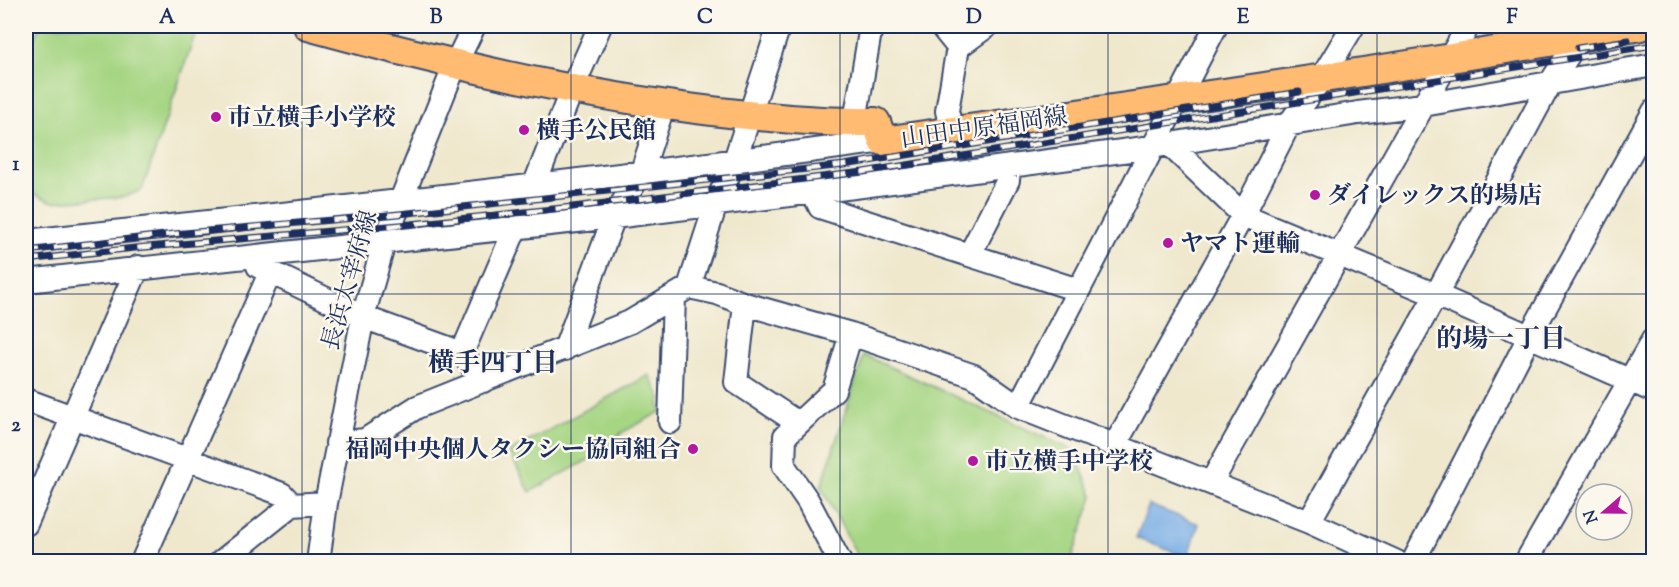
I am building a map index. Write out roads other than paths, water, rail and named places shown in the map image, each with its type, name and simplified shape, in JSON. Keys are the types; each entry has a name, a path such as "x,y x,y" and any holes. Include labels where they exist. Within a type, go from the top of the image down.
{"main road":[{"name":"山田中原福岡線","path":"308,26 365,33 455,65 572,89 750,115 825,122 876,122 883,141 1321,79 1449,59 1584,31 1641,26"}],"street":[{"name":"長浜太宰府線","path":"318,561 337,443 363,317 384,243 455,65 474,26"},
{"path":"534,186 572,89 600,26"},
{"path":"670,422 682,291 735,160 779,26"},
{"path":"855,122 871,26"},
{"path":"941,26 958,47"},
{"path":"952,131 946,111 958,47 987,26"},
{"path":"1115,445 1243,215 1289,124 1321,79 1353,26"},
{"path":"1211,483 1468,26"},
{"path":"1018,407 1078,290 1161,145 1178,100 1212,27"},
{"path":"1309,522 1436,295 1551,82 1584,31"},
{"path":"26,281 614,217 1010,166 1423,105 1653,65"},
{"path":"565,350 614,217 642,171 664,104"},
{"path":"1413,561 1529,337 1653,111"},
{"path":"26,241 534,186 883,141"},
{"path":"1161,145 1243,215 1436,295 1653,391"},
{"path":"970,254 1008,180 1010,166"},
{"path":"813,192 820,207 1078,290"},
{"path":"462,353 516,227"},
{"path":"242,257 270,273 363,317 462,353 483,381"},
{"path":"26,524 138,267"},
{"path":"142,561 270,273"},
{"path":"337,443 365,440 417,407 565,350 630,322 682,291 717,293 745,304 851,334 974,376 1018,407 1309,522 1397,561"},
{"path":"745,304 736,382 798,423"},
{"path":"840,561 808,501 784,466 785,436 834,390 851,334"},
{"path":"1526,561 1653,338"},
{"path":"26,400 282,494 292,505"},
{"path":"221,561 292,505 326,503"}],"water":[{"path":"1149,505 1199,524 1187,557 1136,538"}],"railway":[{"path":"1578,48 1628,40"},
{"path":"26,260 411,224 863,172 1654,45"},
{"path":"26,251 173,234 399,214 844,165 1299,92"}],"place":[{"name":"市立横手小学校","path":"216,117"},
{"name":"横手公民館","path":"524,130"},
{"name":"ダイレックス的場店","path":"1315,195"},
{"name":"ヤマト運輸","path":"1168,243"},
{"name":"福岡中央個人タクシー協同組合","path":"693,449"},
{"name":"市立横手中学校","path":"973,461"}],"district":[{"name":"的場一丁目","path":"1501,338"},
{"name":"横手四丁目","path":"493,362"}]}
